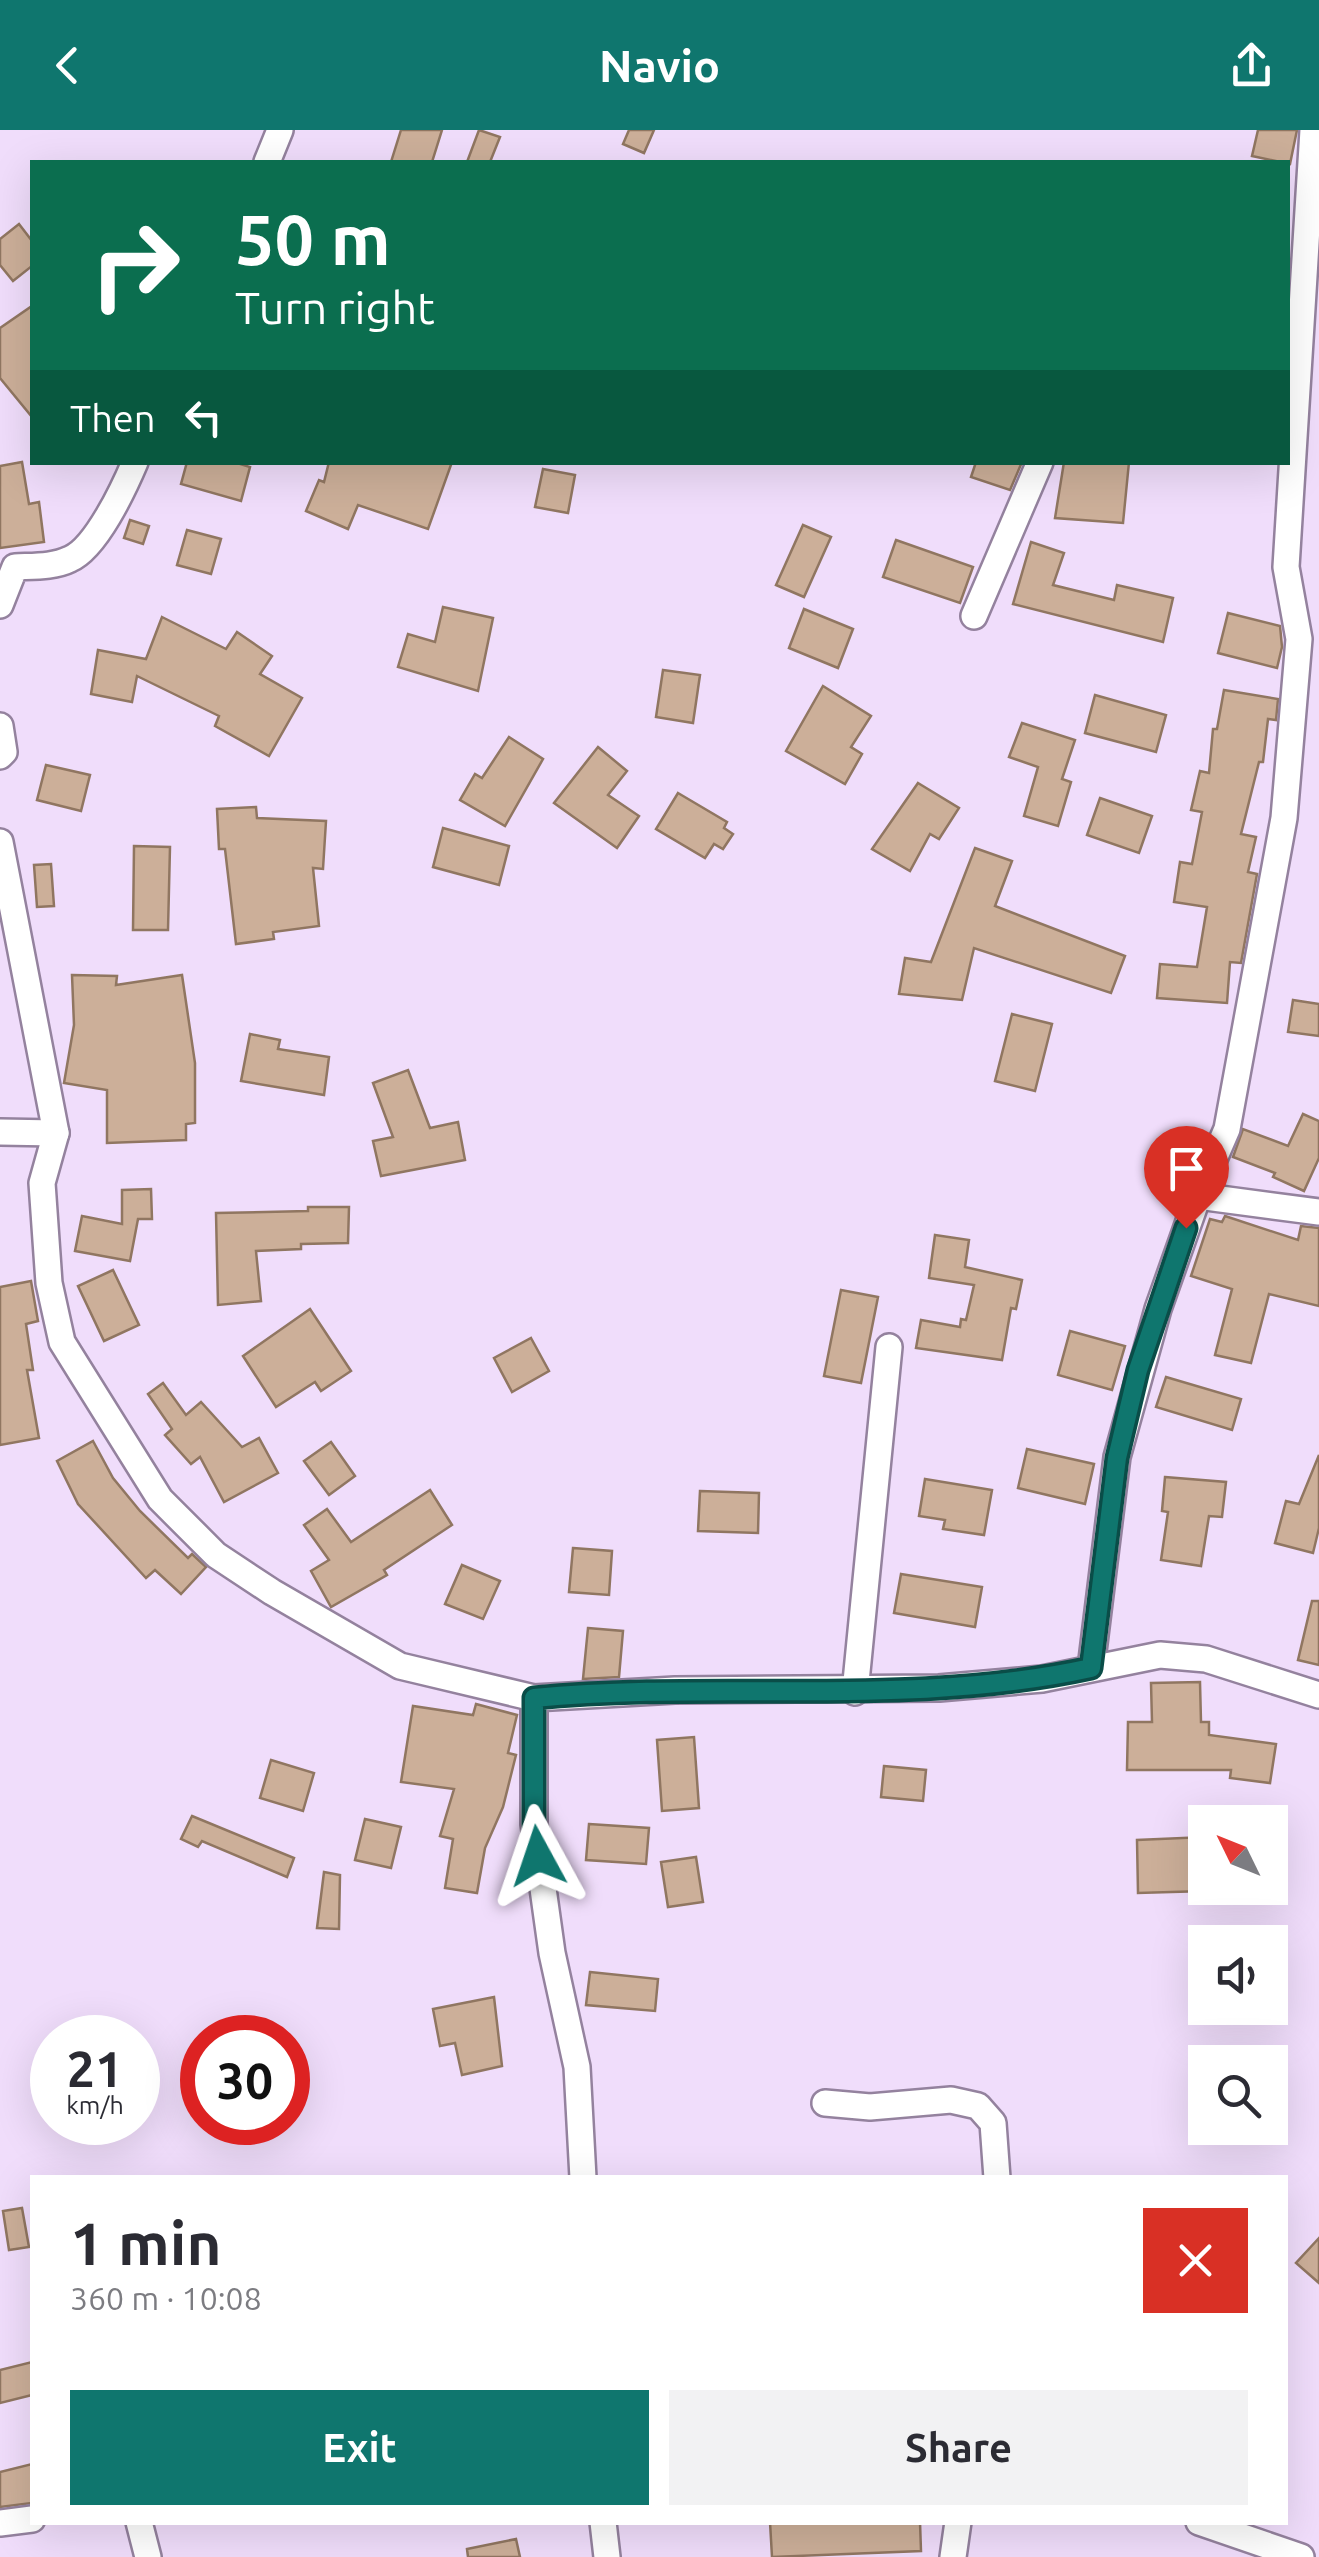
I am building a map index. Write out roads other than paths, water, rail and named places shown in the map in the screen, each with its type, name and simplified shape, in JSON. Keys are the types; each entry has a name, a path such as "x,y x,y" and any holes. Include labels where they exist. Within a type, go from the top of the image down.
{"street":[{"path":"268,160 280,130"},
{"path":"1290,416 1291,378 1303,314 1313,130"},
{"path":"0,604 8,568 72,559 100,526 132,465"},
{"path":"974,616 1039,465"},
{"path":"1091,1668 1117,1458 1138,1370 1198,1196 1227,1129 1284,818 1299,639 1286,566 1289,465"},
{"path":"0,726 1,754"},
{"path":"0,842 56,1133 42,1183 49,1283 62,1342 72,1365 135,1454 160,1499 216,1555 400,1666 534,1698 676,1690 854,1692 1042,1679 1160,1655 1206,1659 1319,1695"},
{"path":"0,1132 56,1133"},
{"path":"1198,1196 1319,1212"},
{"path":"854,1692 888,1347"},
{"path":"534,1698 534,1824 552,1953 577,2066 583,2175"},
{"path":"826,2102 870,2107 951,2100 978,2106 993,2123 997,2175"},
{"path":"0,2522 30,2519"},
{"path":"140,2525 148,2557"},
{"path":"603,2525 607,2557"},
{"path":"952,2557 957,2525"},
{"path":"1208,2525 1301,2557"}]}
